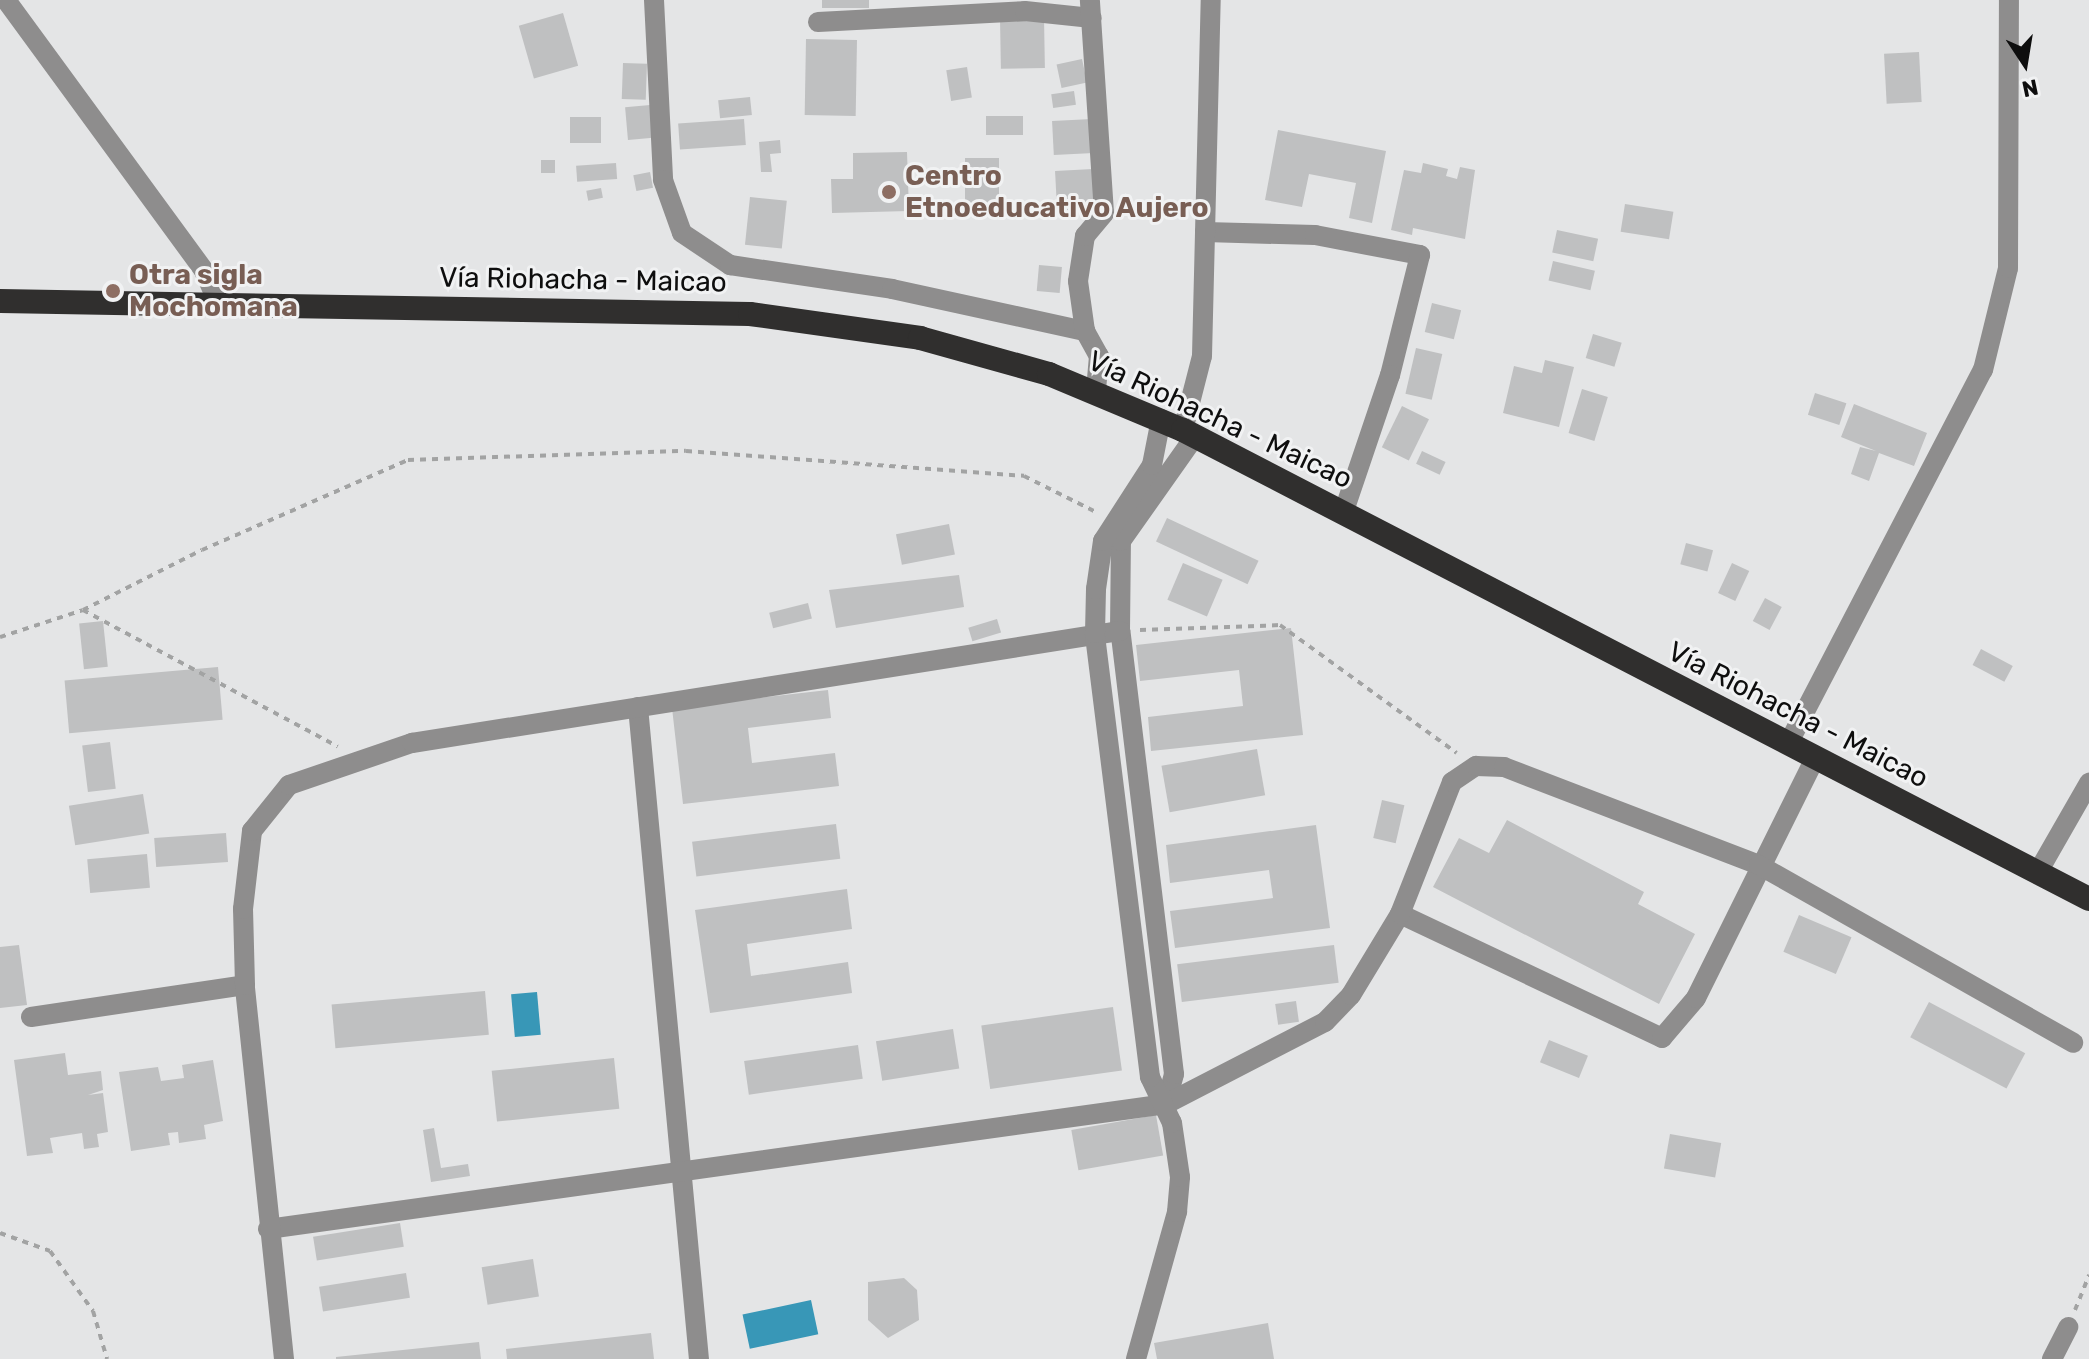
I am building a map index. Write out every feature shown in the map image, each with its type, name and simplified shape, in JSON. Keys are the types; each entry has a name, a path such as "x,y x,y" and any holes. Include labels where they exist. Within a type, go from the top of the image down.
{"highway":[{"name":"Vía Riohacha - Maicao","path":"0,301 750,314 920,338 1096,391 1180,428 2089,899"}],"street":[{"path":"6,0 204,271 218,303"},
{"path":"654,0 663,180 682,233 730,265 892,289 1085,331"},
{"path":"1166,1104 1174,1074 1120,631 1121,541 1158,483 1180,428 1202,356 1211,0"},
{"path":"1788,744 1983,370 2008,268 2009,0"},
{"path":"818,22 1091,9 1104,213 1085,236 1078,281 1085,331 1099,356 1096,391"},
{"path":"1205,232 1315,235 1420,255 1390,375 1344,511"},
{"path":"1136,1359 1177,1212 1180,1177 1166,1104 1150,1077 1095,633 1103,541 1162,469 1180,428"},
{"path":"284,1359 268,1229 245,985 243,909 252,831 289,785 359,758 412,743 1120,631"},
{"path":"638,707 699,1359"},
{"path":"1400,914 1662,1038 1696,998 1759,865 1815,758"},
{"path":"268,1229 1166,1104 1325,1022 1351,995 1400,914 1452,782 1476,766 1504,767 1759,865 2073,1043"},
{"path":"2038,872 2089,783"},
{"path":"31,1017 245,985"},
{"path":"2052,1359 2068,1327"}],"path":[{"path":"0,637 83,610 202,550 408,460 686,451 1024,476 1116,522"},
{"path":"83,610 359,758"},
{"path":"1120,631 1280,625 1476,766"},
{"path":"0,1233 50,1251 93,1311 107,1359"},
{"path":"2068,1327 2089,1275"}],"water":[{"path":"537,992 541,1035 515,1037 511,994"},
{"path":"811,1300 818,1334 750,1349 743,1315"}],"building":[{"path":"822,0 869,0 869,8 822,8"},
{"path":"563,13 578,66 534,79 519,26"},
{"path":"1044,17 1045,68 1001,69 1000,18"},
{"path":"806,39 857,40 856,116 805,115"},
{"path":"1919,52 1922,102 1887,104 1884,54"},
{"path":"1082,59 1087,82 1062,88 1057,64"},
{"path":"623,63 647,64 646,100 622,99"},
{"path":"967,67 972,98 951,101 946,70"},
{"path":"1074,91 1076,105 1053,108 1051,94"},
{"path":"750,97 752,115 720,118 718,100"},
{"path":"650,105 653,138 628,140 625,107"},
{"path":"986,116 1023,116 1023,135 986,135"},
{"path":"570,117 601,117 601,143 570,143"},
{"path":"744,119 746,145 680,150 678,124"},
{"path":"1092,119 1094,153 1054,155 1052,121"},
{"path":"1278,130 1386,151 1372,223 1349,218 1356,183 1309,174 1302,207 1265,200"},
{"path":"780,140 781,153 770,154 772,172 761,172 759,142"},
{"path":"907,152 909,211 832,213 831,179 853,179 853,153"},
{"path":"965,158 999,158 999,204 965,204"},
{"path":"541,160 555,160 555,173 541,173"},
{"path":"616,163 617,179 577,182 576,166"},
{"path":"1423,163 1448,169 1446,176 1457,179 1460,167 1475,170 1465,239 1413,228 1412,235 1391,230 1404,170 1421,173"},
{"path":"1093,169 1095,209 1057,211 1055,171"},
{"path":"650,172 653,188 636,191 633,175"},
{"path":"601,188 603,198 588,201 586,191"},
{"path":"750,197 787,201 782,249 745,245"},
{"path":"1625,204 1673,212 1669,239 1621,232"},
{"path":"1557,230 1598,239 1593,261 1552,252"},
{"path":"1553,261 1595,271 1590,290 1549,280"},
{"path":"1039,265 1062,267 1060,293 1037,291"},
{"path":"1432,303 1461,310 1454,339 1425,332"},
{"path":"1593,334 1622,343 1614,367 1586,358"},
{"path":"1416,348 1442,354 1432,400 1405,394"},
{"path":"1545,360 1574,367 1559,427 1503,413 1514,366 1542,373"},
{"path":"1582,389 1608,397 1594,441 1569,433"},
{"path":"1815,393 1846,403 1839,425 1808,415"},
{"path":"1854,404 1927,433 1914,466 1879,453 1869,481 1851,474 1860,447 1876,451 1841,437"},
{"path":"1402,406 1429,419 1409,460 1382,447"},
{"path":"1422,451 1446,462 1440,475 1416,464"},
{"path":"1167,518 1259,561 1248,584 1156,542"},
{"path":"949,524 955,554 902,565 896,534"},
{"path":"1686,543 1713,550 1707,571 1680,564"},
{"path":"1183,563 1223,580 1207,617 1167,600"},
{"path":"1732,563 1749,571 1735,601 1718,593"},
{"path":"959,575 964,607 836,628 829,590"},
{"path":"1765,598 1782,607 1770,630 1753,621"},
{"path":"808,603 812,619 773,628 769,613"},
{"path":"997,619 1001,632 972,641 968,628"},
{"path":"103,621 108,667 84,669 79,624"},
{"path":"1291,628 1303,735 1151,751 1148,717 1243,706 1239,670 1140,681 1136,645"},
{"path":"1981,649 2013,666 2004,682 1973,665"},
{"path":"218,667 223,720 69,733 65,680"},
{"path":"828,690 831,718 748,728 752,763 835,753 839,786 683,804 672,708"},
{"path":"110,742 116,789 88,792 82,745"},
{"path":"1257,749 1265,795 1170,812 1161,766"},
{"path":"143,794 149,834 75,845 69,806"},
{"path":"1382,800 1404,805 1396,843 1373,838"},
{"path":"1507,820 1644,892 1638,904 1695,934 1659,1004 1433,887 1459,838 1489,853"},
{"path":"836,824 840,859 696,876 692,842"},
{"path":"1316,825 1330,928 1175,948 1170,911 1273,898 1269,870 1170,883 1166,845"},
{"path":"226,833 228,862 156,867 154,838"},
{"path":"147,854 150,888 90,893 87,859"},
{"path":"847,889 852,929 747,944 751,976 848,962 852,993 710,1013 695,910"},
{"path":"1799,915 1851,937 1836,974 1783,952"},
{"path":"19,945 27,1005 0,1008 0,947"},
{"path":"1334,945 1339,983 1182,1002 1177,964"},
{"path":"485,991 489,1035 335,1048 332,1004"},
{"path":"1296,1001 1299,1022 1278,1025 1275,1004"},
{"path":"1929,1002 2025,1053 2006,1088 1910,1037"},
{"path":"1113,1007 1122,1070 990,1089 981,1026"},
{"path":"953,1029 959,1069 882,1081 876,1041"},
{"path":"1549,1040 1588,1056 1579,1078 1540,1062"},
{"path":"858,1045 863,1079 749,1095 744,1061"},
{"path":"65,1053 68,1075 101,1071 103,1090 88,1095 103,1093 108,1132 97,1134 99,1147 84,1149 82,1133 50,1138 53,1153 27,1156 14,1060"},
{"path":"614,1058 619,1109 497,1122 492,1071"},
{"path":"213,1060 223,1121 204,1125 206,1139 179,1143 178,1132 168,1133 170,1145 131,1151 119,1072 158,1067 161,1081 184,1078 182,1065"},
{"path":"1156,1115 1163,1155 1078,1170 1071,1130"},
{"path":"434,1128 441,1168 468,1164 470,1176 431,1182 423,1130"},
{"path":"1670,1134 1721,1143 1715,1177 1664,1168"},
{"path":"400,1223 404,1247 317,1260 313,1237"},
{"path":"533,1259 539,1297 488,1305 482,1267"},
{"path":"406,1273 410,1298 323,1311 319,1287"},
{"path":"904,1278 917,1290 919,1320 888,1338 868,1320 868,1282"},
{"path":"1268,1323 1274,1359 1157,1359 1154,1343"},
{"path":"651,1333 654,1359 507,1359 506,1349"},
{"path":"479,1342 481,1359 336,1359 336,1357"}],"place":[{"name":"Centro Etnoeducativo Aujero","path":"889,192"},
{"name":"Otra sigla Mochomana","path":"113,291"}]}
